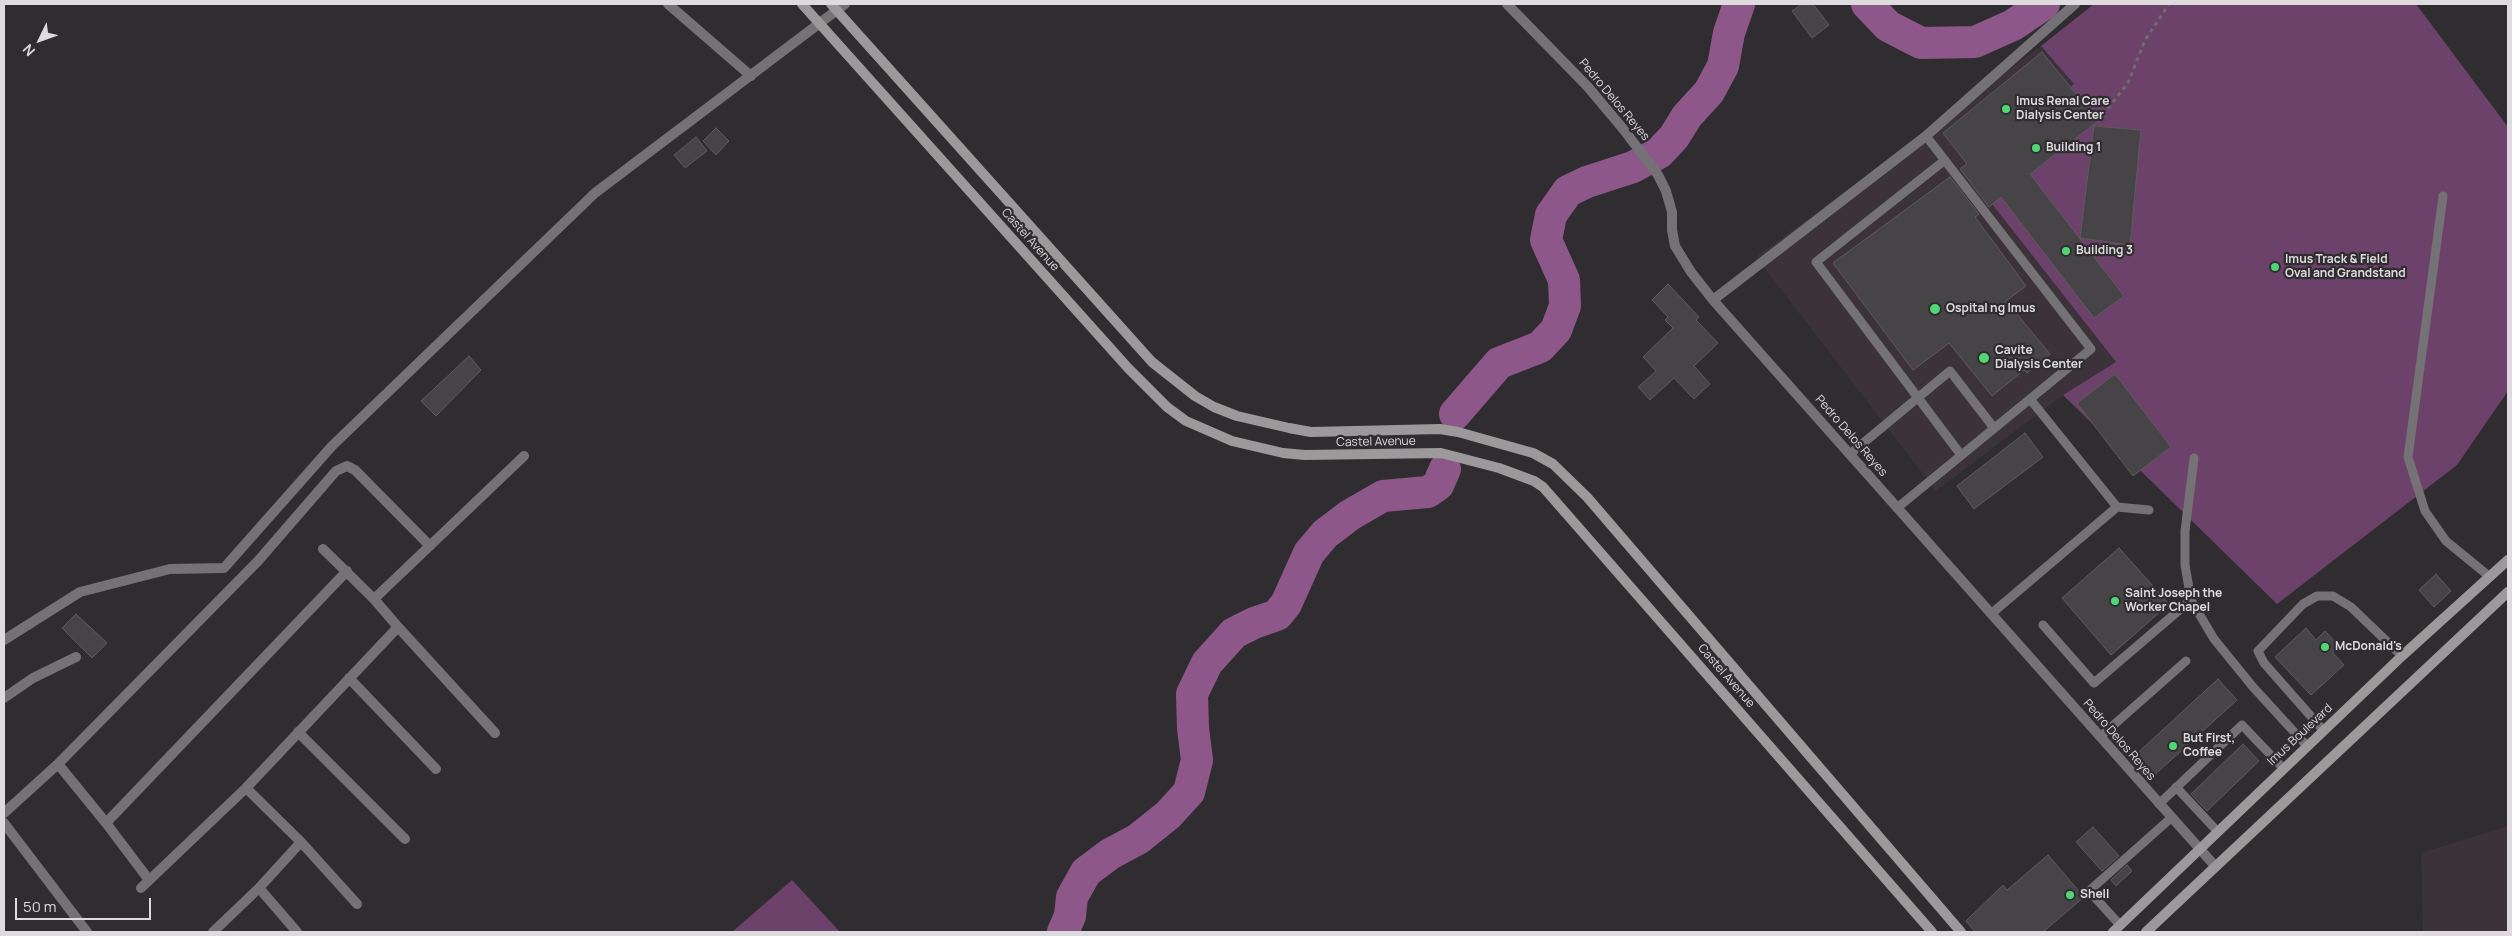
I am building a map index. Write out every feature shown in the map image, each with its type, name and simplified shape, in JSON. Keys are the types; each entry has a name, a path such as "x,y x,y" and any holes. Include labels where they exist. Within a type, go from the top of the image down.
{"street":[{"path":"668,4 751,76"},
{"name":"Castel Avenue","path":"802,4 1128,368 1167,407 1186,421 1232,441 1290,454 1442,454 1499,468 1544,487 1932,932"},
{"name":"Pedro Delos Reyes","path":"1507,4 1563,60 1658,175 1666,191 1672,212 1672,230 1675,246 1691,272 1713,300 2170,818 2215,866"},
{"path":"1713,300 1926,136 2075,4"},
{"path":"4,640 80,592 170,569 224,568 332,446 595,193 819,24 838,6"},
{"name":"Castel Avenue","path":"838,6 1152,362 1195,396 1214,407 1237,416 1311,432 1440,430 1458,432 1533,453 1557,467 1587,497 1961,932"},
{"path":"374,599 524,456"},
{"path":"4,813 58,764 258,561 336,471 346,466 355,470 430,546"},
{"path":"322,549 374,599 495,733"},
{"name":"Imus Boulevard","path":"2116,929 2282,768 2508,560"},
{"path":"106,823 347,571"},
{"path":"2146,932 2508,592"},
{"path":"141,888 246,788 398,627"},
{"path":"4,698 32,678 76,657"},
{"path":"349,678 436,769"},
{"path":"298,732 405,840"},
{"path":"58,764 149,880"},
{"path":"246,788 301,842 357,904"},
{"path":"4,823 87,932"},
{"path":"213,932 259,888 301,842"},
{"path":"259,888 297,932"}],"lane":[{"path":"1897,508 2092,349 1926,136"},
{"path":"1945,160 1816,262 1961,455"},
{"path":"2443,196 2408,457 2425,511 2435,526 2446,541 2490,577"},
{"path":"1850,454 1950,371 1994,428"},
{"path":"2030,398 2117,507"},
{"path":"2194,458 2185,531 2185,565 2191,600 2214,639 2253,687 2307,746"},
{"path":"1991,614 2117,507 2149,510"},
{"path":"2323,730 2264,663 2258,651 2303,604 2317,596 2333,596 2351,607 2402,656"},
{"path":"2043,625 2094,683 2191,600"},
{"path":"2100,737 2186,661"},
{"path":"2159,804 2242,725 2282,768"},
{"path":"2176,787 2217,832"},
{"path":"2116,929 2089,891 2170,818"}],"path":[{"path":"2098,121 2128,83 2146,40 2169,4"}],"shaded area":[{"name":"Imus Track & Field Oval and Grandstand","path":"2094,4 2416,4 2508,127 2508,391 2457,465 2277,604 2063,395 2116,362 1966,171 2074,84 2041,46"},
{"name":"Ospital ng Imus","path":"2041,46 2075,84 1966,172 2116,362 2063,395 1936,491 1756,257"},
{"path":"2508,826 2508,932 2423,932 2421,853"},
{"path":"792,880 840,932 732,932"}],"building":[{"path":"1802,4 1813,4 1829,25 1812,38 1792,11"},
{"path":"2042,52 2098,121 2030,174 2124,296 2094,318 2001,197 1989,207 1960,169 1967,164 1943,133"},
{"path":"2094,126 2141,130 2130,245 2080,238"},
{"path":"716,128 729,141 716,155 703,141"},
{"path":"696,137 707,151 685,168 674,155"},
{"path":"1950,177 1979,214 1975,217 2026,286 2006,301 2050,354 2027,373 2024,370 1992,396 1949,343 1913,370 1833,263"},
{"path":"1668,284 1699,317 1696,320 1718,343 1694,366 1710,384 1694,399 1674,378 1650,400 1638,387 1656,371 1643,357 1673,328 1665,320 1668,317 1652,300"},
{"path":"469,356 481,370 436,416 421,401"},
{"path":"2115,374 2171,447 2133,476 2077,403"},
{"path":"2025,433 2043,457 1974,509 1957,486"},
{"name":"Saint Joseph the Worker Chapel","path":"2119,548 2169,604 2111,655 2062,598"},
{"path":"2436,574 2451,591 2434,607 2419,590"},
{"path":"76,614 107,643 92,658 62,628"},
{"path":"2306,628 2316,640 2325,631 2340,647 2333,653 2344,665 2311,695 2275,657"},
{"path":"2218,679 2237,700 2149,780 2130,760"},
{"path":"2243,744 2259,761 2207,811 2191,794"},
{"path":"2093,827 2119,856 2102,871 2076,842"},
{"path":"2048,855 2084,897 2043,932 1975,932 1966,921 2003,885 2007,890"},
{"path":"2127,865 2132,871 2116,886 2111,880"}],"waterway":[{"path":"1455,414 1499,363 1540,347 1556,330 1565,306 1564,280 1546,240 1551,215 1568,191 1587,182 1633,167 1659,153 1674,137 1687,116 1709,92 1723,66 1729,33 1739,4"},
{"path":"1867,4 1888,26 1921,43 1975,42 2013,25 2044,4"},
{"path":"1063,932 1070,916 1072,897 1086,872 1110,854 1138,839 1168,815 1189,792 1197,760 1193,728 1192,694 1207,663 1234,633 1254,623 1277,615 1286,604 1309,553 1325,534 1350,515 1383,496 1428,492 1438,485 1445,469"}],"place":[{"name":"Imus Renal Care Dialysis Center","path":"2006,109"},
{"name":"Building 1","path":"2036,148"},
{"name":"Building 3","path":"2066,251"},
{"name":"Imus Track & Field Oval and Grandstand","path":"2275,267"},
{"name":"Ospital ng Imus","path":"1935,309"},
{"name":"Cavite Dialysis Center","path":"1984,358"},
{"name":"Saint Joseph the Worker Chapel","path":"2115,601"},
{"name":"McDonald's","path":"2325,647"},
{"name":"But First, Coffee","path":"2173,746"},
{"name":"Shell","path":"2070,895"}]}
